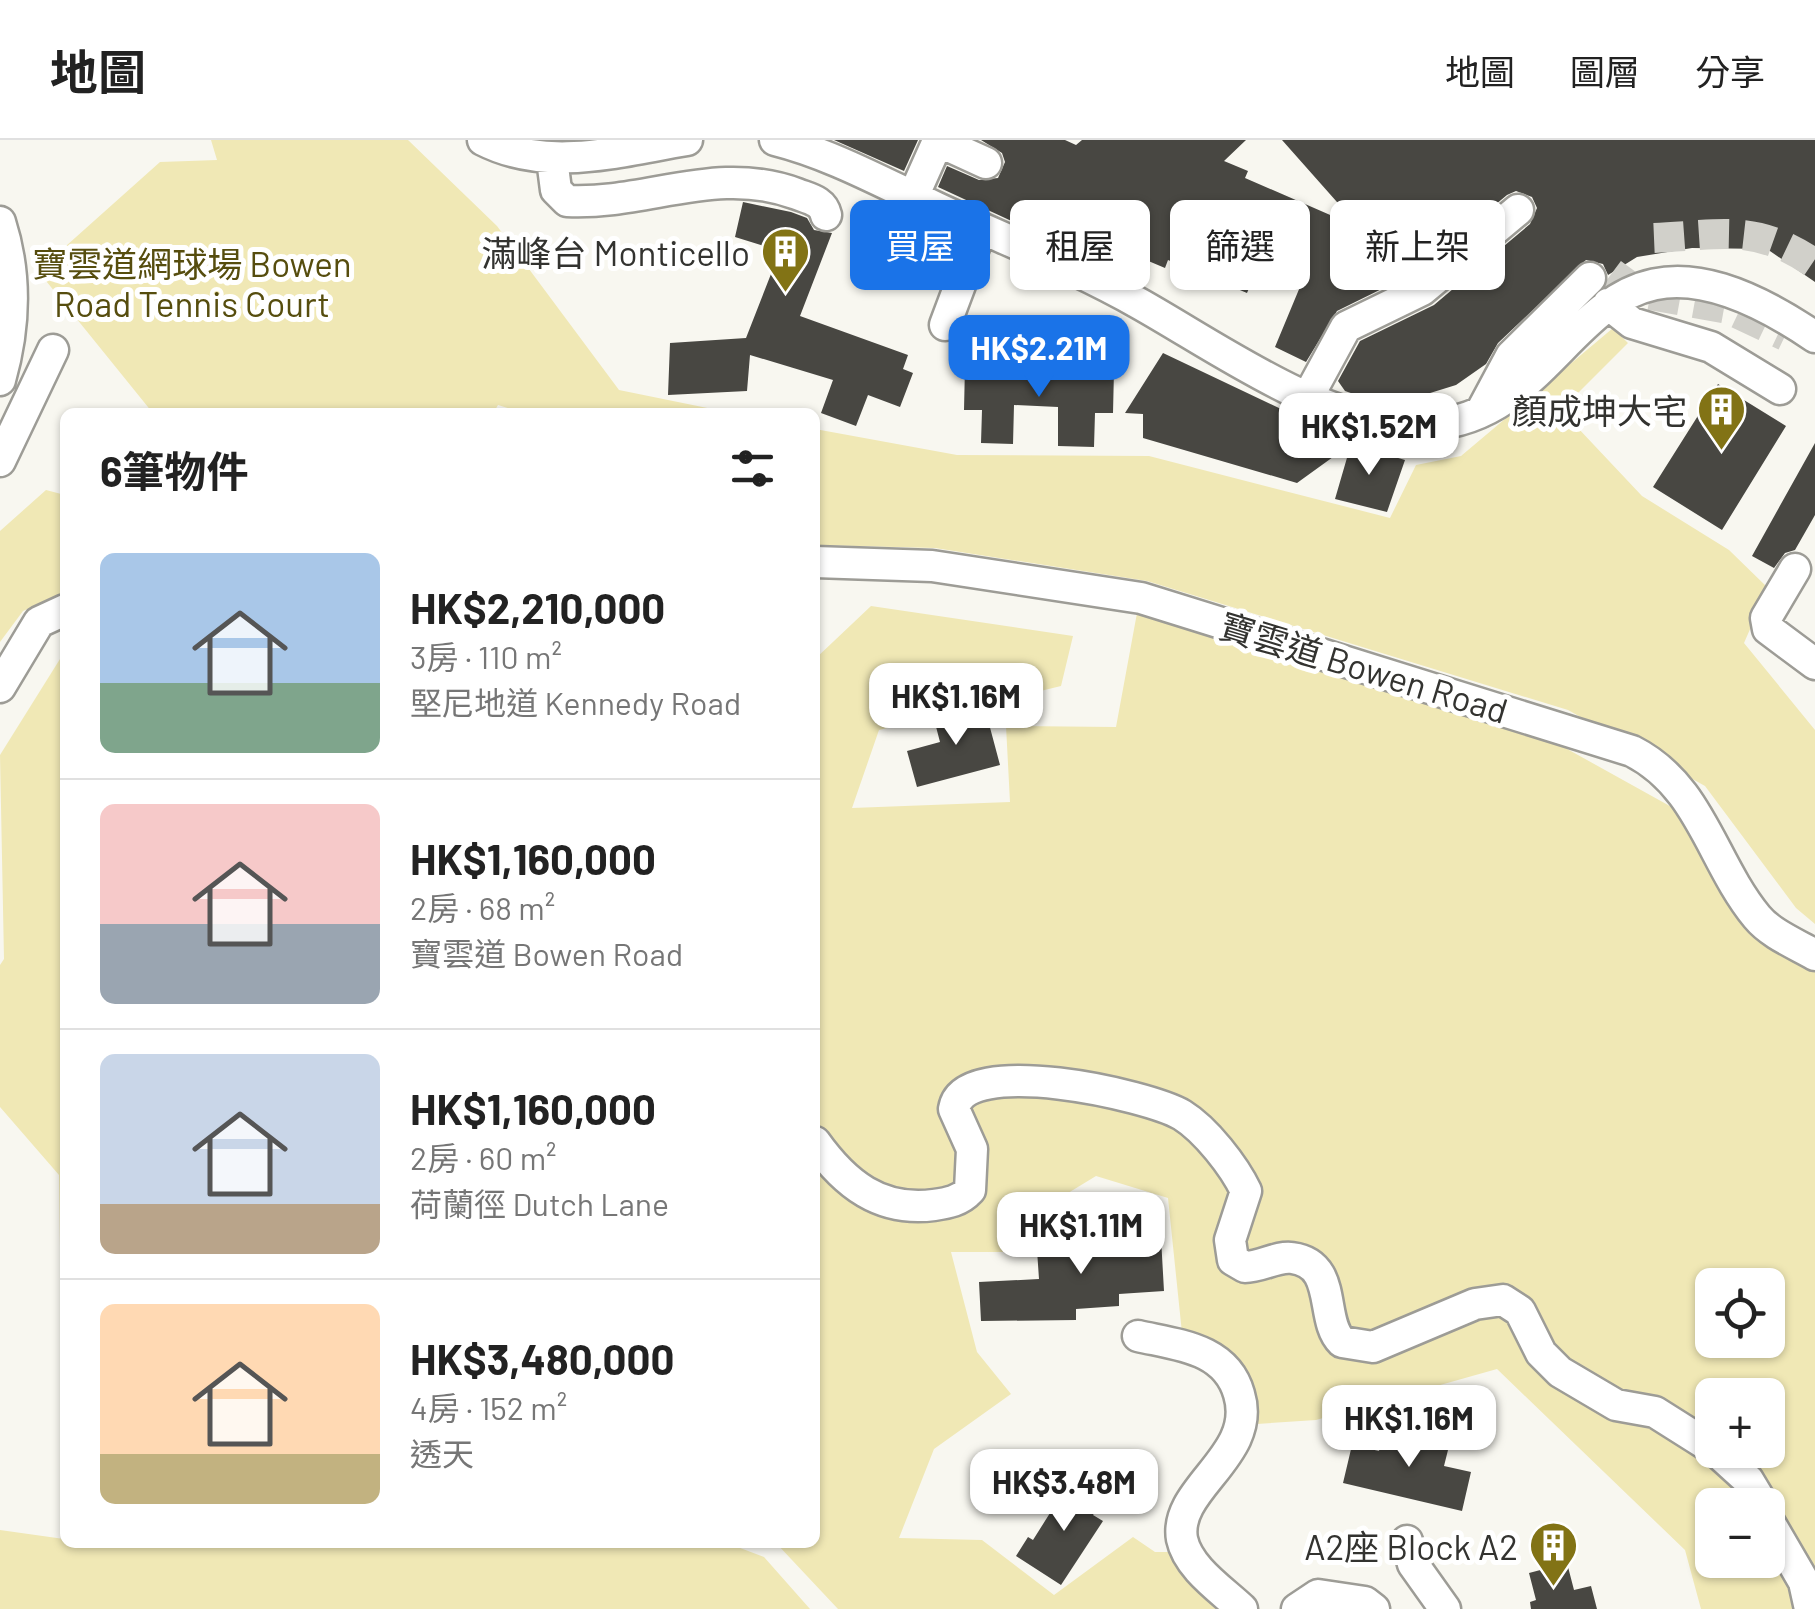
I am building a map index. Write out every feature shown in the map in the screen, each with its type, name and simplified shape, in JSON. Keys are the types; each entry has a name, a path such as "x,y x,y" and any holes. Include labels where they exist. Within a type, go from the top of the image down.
{"street":[{"path":"483,140 522,155 552,159 687,140"},
{"path":"775,140 826,157 920,200"},
{"path":"913,197 938,141 986,163"},
{"path":"552,159 556,190 567,201 738,180 806,197 822,205 826,215"},
{"path":"1310,396 1346,327 1422,290 1518,210"},
{"path":"0,222 10,260 13,296 0,380"},
{"path":"990,232 1110,289 1212,347 1310,396 1365,418 1409,425 1480,414 1504,400 1608,304 1659,284 1706,283 1815,347"},
{"path":"1480,414 1512,356 1590,278"},
{"path":"1706,283 1724,310 1815,355"},
{"path":"944,325 957,290"},
{"path":"1608,304 1636,334 1712,346 1780,390"},
{"path":"0,460 14,440 53,350"},
{"name":"寶雲道 Bowen Road","path":"827,562 932,566 1140,598 1632,752 1672,777 1754,913 1767,927 1815,955"},
{"path":"1795,569 1766,618 1774,638 1801,645 1815,664"},
{"path":"0,687 39,622 60,612"},
{"path":"820,1148 840,1172 867,1194 890,1205 924,1206 960,1199 970,1190 972,1149 954,1109 958,1096 968,1088 1008,1080 1057,1084 1176,1112 1204,1135 1244,1186 1246,1202 1230,1240 1233,1260 1245,1268 1286,1258 1307,1264 1324,1284 1333,1330 1342,1342 1373,1347 1475,1304 1503,1300 1520,1311 1541,1353 1560,1372 1616,1405 1655,1412 1695,1437"},
{"path":"1138,1336 1214,1358 1230,1372 1240,1397 1242,1413 1234,1443 1189,1507 1182,1530 1189,1558 1242,1609"},
{"path":"1735,1468 1753,1488"},
{"path":"1407,1540 1413,1564 1445,1609"},
{"path":"1785,1549 1804,1582 1810,1609"},
{"path":"1296,1609 1318,1595 1365,1602 1374,1609"}],"green space":[{"name":"寶雲道網球場 Bowen Road Tennis Court","path":"211,140 408,140 497,226 619,390 707,408 149,408 38,271 160,162 217,160"},
{"path":"1613,328 1628,343 1561,410 1642,496 1729,550 1768,588 1744,643 1815,730 1815,924 1796,908 1705,786 1568,710 1147,581 935,548 820,545 820,430 957,455 1149,456 1390,518 1416,465 1461,456"},
{"path":"46,490 60,494 60,594 23,611 0,642 0,531"},
{"path":"871,606 1073,636 1061,686 879,730 852,808 1010,802 1006,726 1116,727 1137,613 1551,740 1677,810 1766,929 1815,971 1815,1609 1701,1609 1685,1550 1497,1369 1316,1420 1257,1424 1230,1361 1182,1333 1168,1198 1096,1176 1027,1218 1025,1252 951,1252 977,1352 1011,1394 934,1449 899,1538 982,1540 1054,1595 1133,1537 1155,1552 1176,1552 1223,1609 838,1609 781,1548 820,1548 820,654"},
{"path":"60,659 60,1248 59,1175 0,1107 0,965 4,959 0,755"},
{"path":"0,1530 60,1538 60,1548 740,1548 764,1557 810,1609 0,1609"}],"building":[{"path":"834,140 918,140 904,171"},
{"path":"981,140 1065,140 1076,145 1082,140 1246,140 1224,161 1248,171 1245,178 1296,200 1170,200 1170,261 1165,268 1150,262 1150,200 1010,200 1010,220 990,211 990,200 966,200 938,187 947,166 979,180 998,178 1005,162 1002,153"},
{"path":"1282,140 1815,140 1815,282 1767,249 1692,248 1637,257 1608,275 1603,264 1586,260 1498,343 1486,364 1456,385 1414,398 1368,399 1345,391 1338,381 1360,341 1434,305 1452,290 1505,290 1505,245 1530,224 1537,208 1532,197 1516,191 1501,200 1335,200"},
{"name":"滿峰台 Monticello","path":"743,202 791,212 807,218 814,230 832,233 800,316 908,355 903,369 913,373 900,407 868,395 856,426 821,413 833,380 750,355 747,391 668,395 670,343 746,338 780,251 735,237"},
{"path":"1310,206 1330,215 1330,290 1380,290 1337,311 1306,362 1275,347 1299,290 1310,290"},
{"path":"1163,353 1351,444 1297,483 1143,438 1143,414 1125,413"},
{"path":"965,366 1114,370 1113,413 1095,413 1094,447 1058,446 1058,407 1014,405 1013,444 981,443 982,410 964,410"},
{"name":"顏成坤大宅","path":"1718,384 1786,426 1722,530 1653,487"},
{"path":"1815,443 1815,515 1795,550 1785,553 1774,568 1752,556"},
{"path":"1351,444 1405,460 1387,512 1335,499"},
{"path":"984,705 1000,765 917,787 907,751 940,742 934,719"},
{"path":"1160,1220 1164,1291 1119,1294 1119,1306 1076,1309 1076,1320 981,1321 979,1282 1039,1279 1037,1250 1081,1248 1080,1237 1125,1235 1125,1222"},
{"path":"1406,1431 1429,1436 1448,1450 1444,1466 1471,1472 1462,1511 1343,1483 1352,1445 1379,1451 1383,1434"},
{"path":"1084,1482 1106,1496 1093,1515 1103,1521 1061,1585 1016,1556 1028,1537 1033,1540 1067,1486 1078,1493"},
{"name":"A2座 Block A2","path":"1567,1563 1574,1590 1591,1586 1597,1609 1531,1609 1530,1602 1536,1600 1529,1573"}],"tunnel":[{"path":"1654,238 1719,234 1756,237 1794,251 1815,264"},
{"path":"1612,273 1639,293 1728,309 1785,336"}],"place":[{"name":"滿峰台 Monticello","path":"785,294"},
{"name":"顏成坤大宅","path":"1722,452"},
{"name":"A2座 Block A2","path":"1553,1588"}]}
